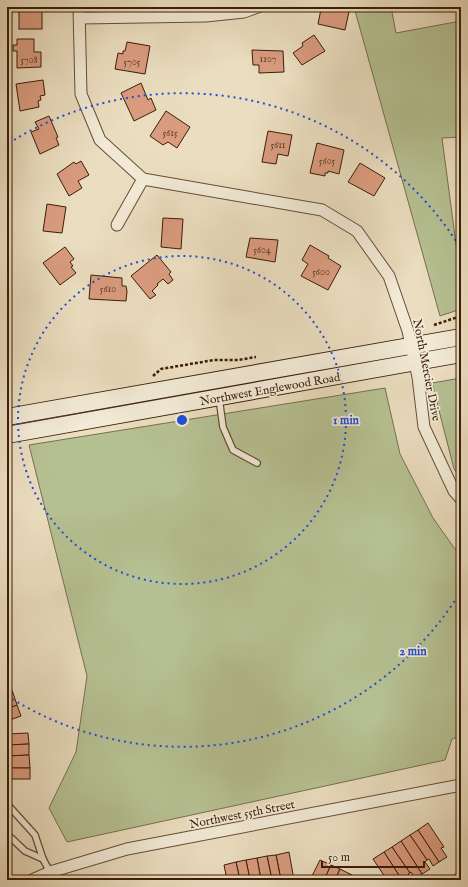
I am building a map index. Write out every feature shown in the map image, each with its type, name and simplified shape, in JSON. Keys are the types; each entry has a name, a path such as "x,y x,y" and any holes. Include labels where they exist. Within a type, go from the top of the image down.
{"main road":[{"name":"Northwest Englewood Road","path":"7,435 217,389 411,344 461,336"},
{"name":"Northwest Englewood Road","path":"7,418 414,362 461,354"}],"street":[{"path":"117,225 143,179 100,140 81,94 80,12 206,16 244,12 258,7"},
{"name":"North Mercier Drive","path":"143,179 322,210 357,231 389,276 411,344 424,427 454,491 461,499"},
{"name":"Northwest 55th Street","path":"32,880 50,872 138,847 461,785"},
{"path":"458,880 461,877"}],"lane":[{"path":"217,389 223,427 233,450 256,463"},
{"path":"7,804 35,835 43,859 50,872"},
{"path":"7,834 25,851 43,859"}],"path":[{"path":"430,327 461,316"}],"green space":[{"path":"354,7 391,7 396,33 461,21 461,137 442,138 461,282 461,309 440,316"},
{"path":"461,378 461,479 454,469 432,383"},
{"path":"385,388 400,454 433,518 455,549 461,553 461,736 452,739 445,760 67,842 49,808 76,752 87,676 29,445"}],"building":[{"path":"19,7 42,7 42,29 19,29"},
{"path":"327,7 350,7 345,30 318,24 321,9 327,10"},
{"path":"314,35 325,51 302,65 293,53 303,46 302,43"},
{"path":"17,39 34,39 34,52 41,52 41,67 17,68 17,51 13,51 13,45 17,45"},
{"path":"127,42 150,46 145,74 115,69 118,53 123,54"},
{"path":"252,50 283,51 284,72 259,73 259,65 253,65"},
{"path":"43,80 45,95 40,96 41,100 38,101 39,107 20,111 16,84"},
{"path":"141,83 148,100 151,98 156,110 134,121 121,93"},
{"path":"166,111 190,127 177,148 168,142 163,145 150,136"},
{"path":"49,116 58,137 56,138 59,145 40,154 31,132 39,129 35,122"},
{"path":"268,131 292,135 288,156 278,154 276,164 262,162"},
{"path":"317,143 344,150 339,174 328,171 328,173 325,173 325,176 310,173"},
{"path":"81,161 89,175 78,181 82,188 69,196 57,174 74,162 76,164"},
{"path":"360,163 385,178 374,196 348,182"},
{"path":"47,204 66,207 62,233 43,231"},
{"path":"163,218 183,219 181,249 161,247"},
{"path":"250,238 278,240 275,262 246,257"},
{"path":"310,245 329,256 328,258 341,266 328,290 301,276 308,264 302,260"},
{"path":"65,247 74,259 70,262 73,266 71,267 76,273 60,285 43,263"},
{"path":"157,255 171,272 169,274 173,280 168,284 163,279 152,291 156,295 150,299 131,276"},
{"path":"91,275 122,278 122,286 126,286 127,291 126,301 89,299"},
{"path":"9,683 13,693 7,696 7,684"},
{"path":"13,693 17,705 7,709 7,696"},
{"path":"17,705 21,716 7,721 7,709"},
{"path":"28,733 29,744 7,745 7,734"},
{"path":"29,744 29,755 7,756 7,745"},
{"path":"29,755 30,768 7,768 7,756"},
{"path":"7,768 30,768 30,779 7,779"},
{"path":"428,823 444,847 441,848 447,857 439,862 418,830"},
{"path":"418,830 439,862 433,866 429,859 427,860 410,835"},
{"path":"410,835 427,860 425,862 430,869 422,874 401,841"},
{"path":"401,841 422,874 415,878 392,847"},
{"path":"392,847 410,873 408,874 412,880 402,880 384,852"},
{"path":"289,852 294,880 281,880 276,855"},
{"path":"384,852 402,880 387,880 373,859"},
{"path":"276,855 281,880 272,880 267,856"},
{"path":"267,856 272,880 261,880 257,858"},
{"path":"257,858 261,880 250,880 246,860"},
{"path":"246,860 250,880 240,880 236,862"},
{"path":"320,860 331,865 324,880 310,880"},
{"path":"236,862 240,880 227,880 224,865"},
{"path":"331,865 340,869 335,880 324,880"},
{"path":"340,869 350,874 347,880 335,880"},
{"path":"350,874 360,879 347,880"},
{"path":"185,876 186,879 196,877 196,880 164,880"}]}
